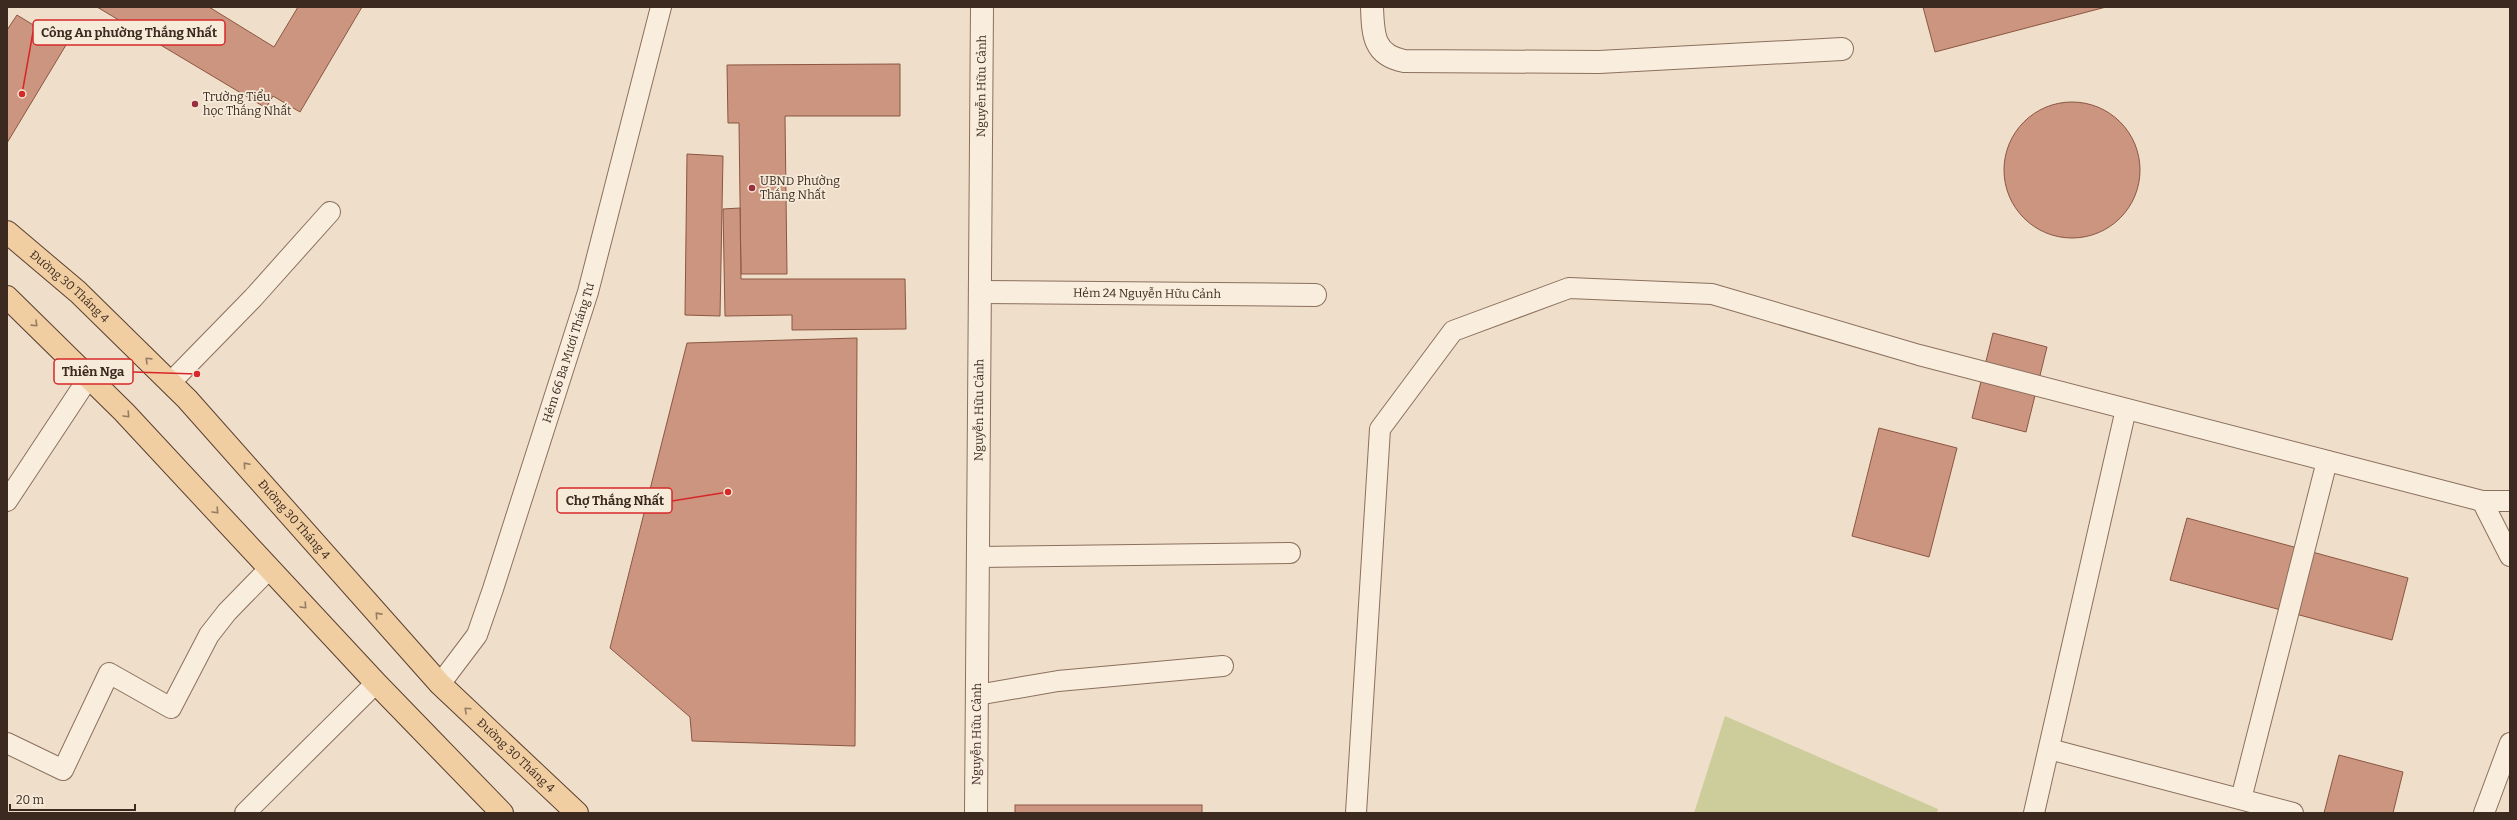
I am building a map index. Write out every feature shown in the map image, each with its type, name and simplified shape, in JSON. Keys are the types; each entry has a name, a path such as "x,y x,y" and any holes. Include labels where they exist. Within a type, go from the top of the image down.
{"main road":[{"name":"Đường 30 Tháng 4","path":"7,232 78,292 171,382 440,684 577,813"},
{"path":"7,297 124,412 376,683 502,813"}],"street":[{"name":"Nguyễn Hữu Cảnh","path":"976,813 982,7"},
{"path":"1372,7 1374,36 1381,50 1389,58 1404,61 1599,62 1842,49"},
{"name":"Hẻm 24 Nguyễn Hữu Cảnh","path":"980,292 1315,295"}],"lane":[{"name":"Hẻm 66 Ba Mươi Tháng Tư","path":"440,684 477,635 493,589 588,292 661,7"},
{"path":"171,382 253,298 330,212"},
{"path":"1356,813 1380,428 1453,331 1569,288 1712,294 1918,355 2126,409 2482,501 2510,501"},
{"path":"7,502 89,377"},
{"path":"2034,813 2126,409"},
{"path":"2241,799 2327,461"},
{"path":"2482,501 2510,556"},
{"path":"978,557 1290,553"},
{"path":"7,743 63,770 109,673 171,708 209,635 227,612 269,569"},
{"path":"977,695 1058,680 1223,666"},
{"path":"245,813 376,683"},
{"path":"2484,813 2510,743"},
{"path":"2049,749 2293,813"}],"green space":[{"path":"1725,716 1938,809 1937,813 1694,813"}],"building":[{"path":"97,7 209,7 274,47 298,7 362,7 300,112 273,96 266,108"},
{"path":"1923,7 2106,7 1935,52"},
{"path":"17,15 66,45 7,143 7,30"},
{"path":"900,64 900,116 785,116 787,274 741,274 739,123 728,123 727,65"},
{"path":"2072,102 2092,105 2104,110 2120,122 2132,138 2137,150 2140,170 2137,190 2132,202 2120,218 2104,230 2092,235 2072,238 2052,235 2040,230 2024,218 2012,202 2007,190 2004,170 2007,150 2012,138 2024,122 2040,110 2052,105"},
{"path":"687,154 723,156 720,316 685,315"},
{"path":"740,208 741,279 905,279 906,329 792,330 792,315 725,316 723,209"},
{"path":"1993,333 2047,347 2026,432 1972,418"},
{"path":"857,338 855,746 692,741 690,717 610,648 687,343"},
{"path":"1879,428 1957,448 1929,557 1852,536"},
{"path":"2187,518 2408,578 2392,640 2170,580"},
{"path":"2339,755 2403,772 2393,813 2324,813"},
{"path":"1015,805 1202,805 1202,813 1015,813"}],"place":[{"name":"Công An phường Thắng Nhất","path":"22,94"},
{"name":"Trường Tiểu học Thắng Nhất","path":"195,104"},
{"name":"UBND Phường Thắng Nhất","path":"752,188"},
{"name":"Thiên Nga","path":"197,374"},
{"name":"Chợ Thắng Nhất","path":"728,492"}]}
